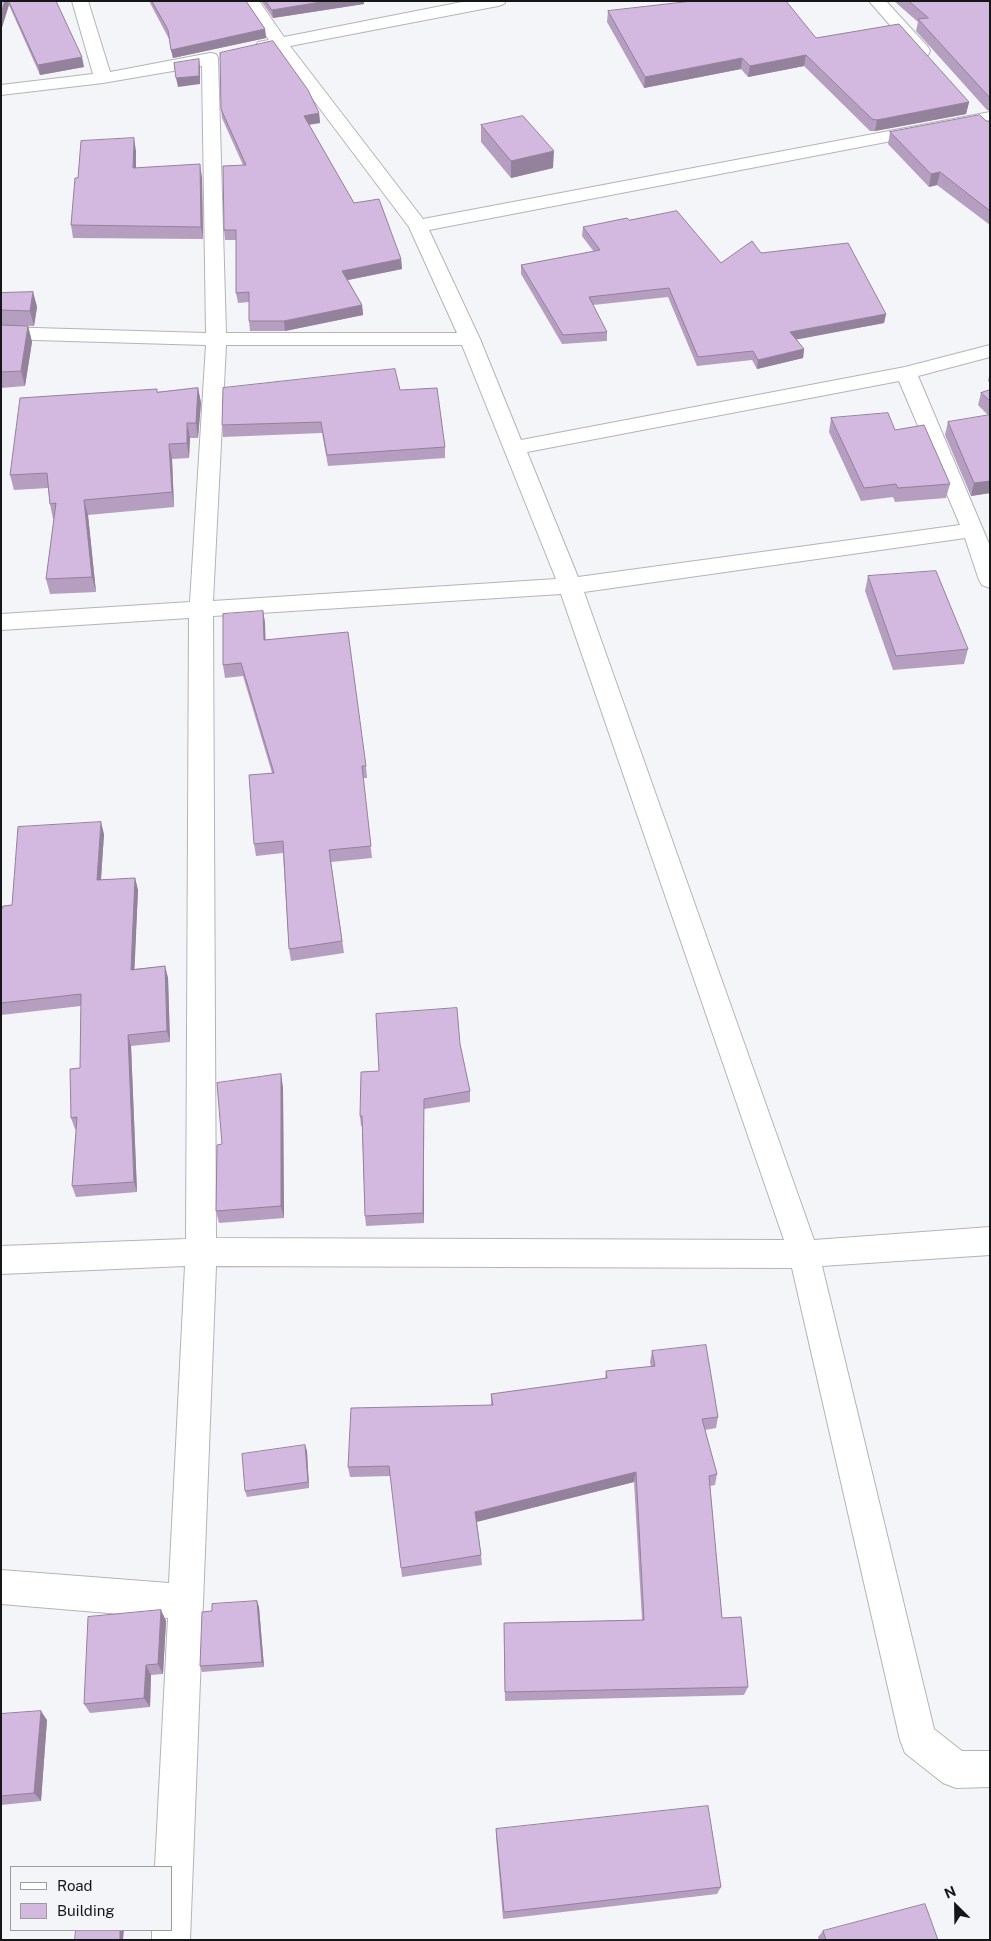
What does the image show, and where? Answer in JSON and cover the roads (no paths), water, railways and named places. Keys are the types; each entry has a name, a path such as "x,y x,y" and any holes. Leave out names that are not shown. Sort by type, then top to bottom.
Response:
{"street":[{"path":"80,1 103,78"},
{"path":"251,1 279,42 418,226 470,339 570,586 804,1254 918,1740 956,1770 990,1769"},
{"path":"245,50 438,11 498,1"},
{"path":"877,1 929,60"},
{"path":"1,90 103,78 219,56 216,339 201,608 201,1252 172,1916"},
{"path":"969,104 987,121"},
{"path":"418,226 987,121"},
{"path":"1,333 216,339 470,339"},
{"path":"513,448 906,373 990,351"},
{"path":"906,373 973,530 988,572"},
{"path":"1,622 570,586 973,530"},
{"path":"1,1260 201,1252 804,1254 990,1241"},
{"path":"1,1587 185,1602"}]}
